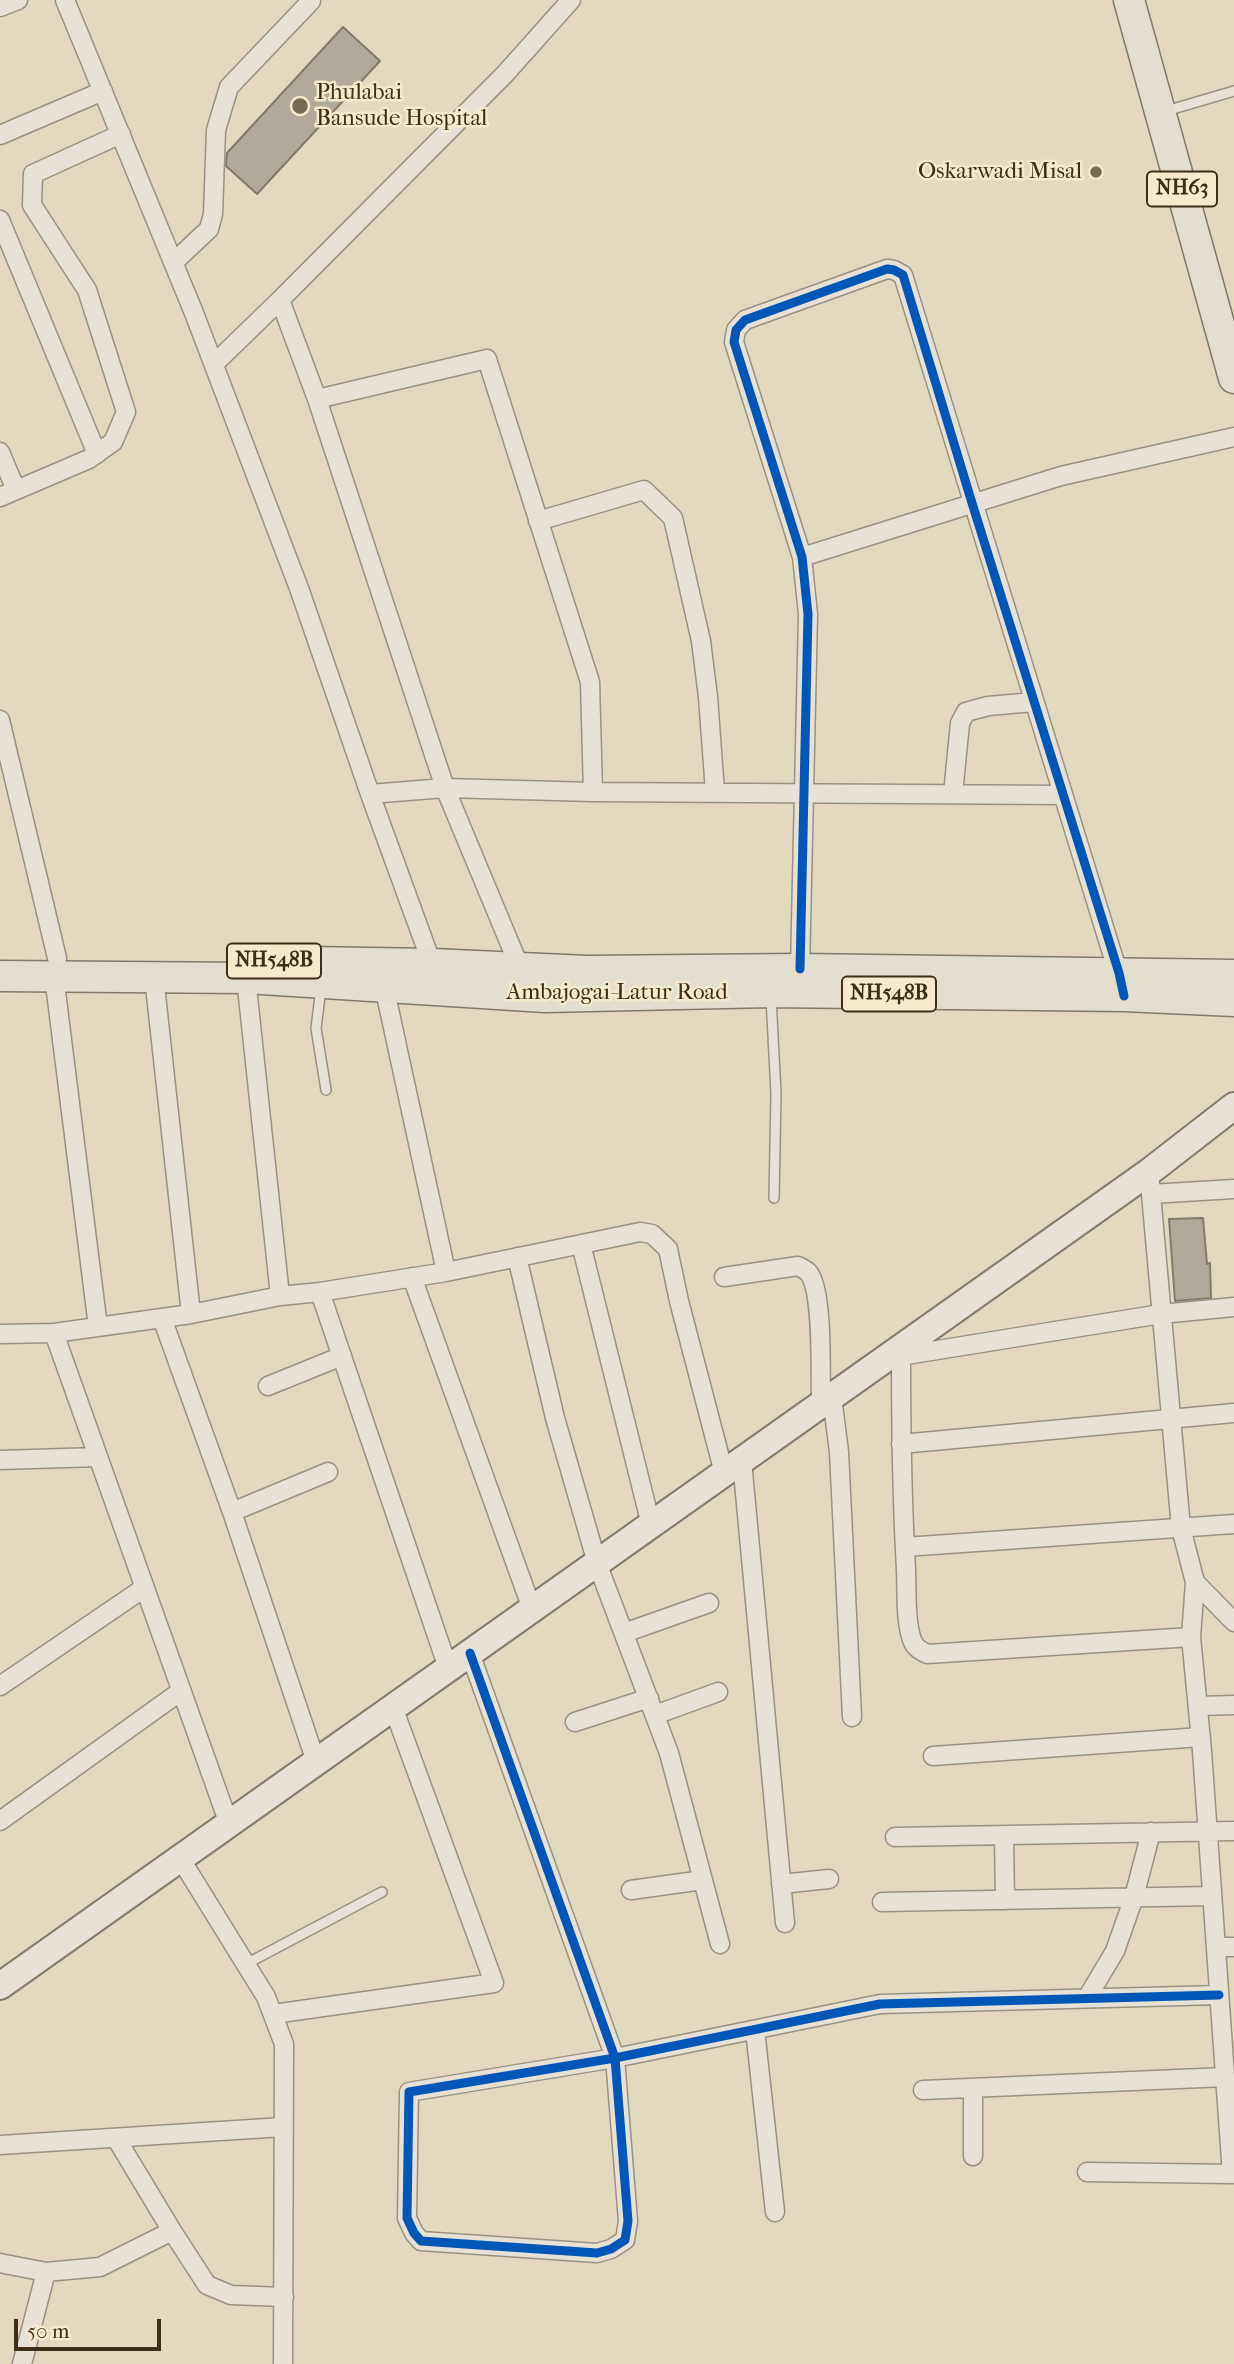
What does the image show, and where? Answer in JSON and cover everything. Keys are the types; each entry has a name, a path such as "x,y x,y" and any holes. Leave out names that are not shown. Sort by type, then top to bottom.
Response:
{"highway":[{"name":"NH63","path":"1129,0 1234,378"},
{"name":"NH548B","path":"0,955 55,967 432,964 518,981 587,971 800,969 1122,984 1234,975"},
{"name":"Ambajogai-Latur Road","path":"0,976 55,967 155,977 246,978 384,986 518,981 545,997 1122,984 1234,1001"}],"main road":[{"path":"0,1986 826,1401 1150,1183 1234,1106"}],"street":[{"path":"0,7 18,0"},
{"path":"65,0 214,364 300,591 432,964"},
{"path":"214,364 505,74 571,0"},
{"path":"174,262 209,229 214,215 216,130 229,87 311,1"},
{"path":"0,135 103,91"},
{"path":"0,452 8,493 97,454 113,442 126,412 87,290 32,205 33,174 121,134"},
{"path":"0,220 97,454"},
{"path":"800,969 808,614 802,557 734,342 736,330 745,320 887,269 903,275 1122,984"},
{"path":"280,300 317,399 445,788 518,981"},
{"path":"317,399 486,359 590,682 593,792"},
{"path":"802,557 1062,476 1234,437"},
{"path":"538,521 644,490 673,518 701,641 715,792"},
{"path":"953,794 960,723 966,712 988,706 1034,702"},
{"path":"0,720 55,967 98,1327"},
{"path":"370,794 445,788 593,792 1063,795"},
{"path":"155,977 191,1314"},
{"path":"246,978 280,1296"},
{"path":"384,986 446,1272"},
{"path":"1087,2172 1232,2175 1225,2077 1229,2057 1219,1995 1225,1947 1212,1896 1191,1636 1195,1582 1181,1528 1150,1183 1234,1189"},
{"path":"0,1334 54,1333 191,1314 280,1296 446,1272 640,1232 652,1234 668,1249 679,1301 733,1467 785,1923"},
{"path":"581,1244 651,1525"},
{"path":"517,1257 555,1418 597,1563 669,1753 720,1944"},
{"path":"724,1278 798,1266 807,1271 814,1283 819,1310 826,1401 840,1465 852,1717"},
{"path":"412,1277 532,1609"},
{"path":"320,1292 448,1668"},
{"path":"1191,1636 927,1654 918,1649 912,1642 894,1357 1161,1314 1234,1307"},
{"path":"162,1318 232,1512 316,1762"},
{"path":"54,1333 229,1824"},
{"path":"268,1386 342,1356"},
{"path":"901,1444 1234,1413"},
{"path":"0,1460 98,1457"},
{"path":"232,1512 328,1472"},
{"path":"905,1546 1234,1524"},
{"path":"1195,1582 1234,1622"},
{"path":"0,1686 144,1588"},
{"path":"624,1633 709,1603"},
{"path":"470,1653 615,2058 628,2221 625,2240 611,2249 597,2253 421,2241 407,2218 409,2092 615,2058 880,2004 1219,1995"},
{"path":"0,1821 181,1690"},
{"path":"575,1722 718,1692"},
{"path":"1198,1706 1234,1705"},
{"path":"272,2014 494,1983 393,1707"},
{"path":"933,1756 1201,1737"},
{"path":"895,1838 1234,1831"},
{"path":"1087,1998 1115,1951 1134,1897 1151,1832"},
{"path":"1004,1836 1005,1900"},
{"path":"180,1858 266,1997 284,2044 283,2364"},
{"path":"631,1890 703,1880"},
{"path":"781,1884 829,1880"},
{"path":"881,1902 1212,1896"},
{"path":"755,2030 775,2212"},
{"path":"923,2090 1225,2077"},
{"path":"973,2088 973,2156"},
{"path":"0,2146 283,2127"},
{"path":"116,2138 207,2285 230,2295 284,2297"},
{"path":"0,2263 46,2272 100,2267 172,2231"},
{"path":"22,2364 46,2272"}],"lane":[{"path":"1161,113 1234,91"},
{"path":"322,981 316,1028 326,1090"},
{"path":"770,992 776,1093 774,1198"},
{"path":"246,1964 382,1892"}],"building":[{"path":"343,27 380,61 257,194 226,166 227,153"},
{"path":"1203,1218 1207,1264 1210,1263 1211,1298 1175,1301 1169,1219"}],"cycle path":[{"path":"800,969 808,614 802,557 734,342 736,330 745,320 887,269 903,275 1124,996"},
{"path":"470,1653 615,2058 628,2221 625,2240 611,2249 597,2253 421,2241 407,2218 409,2092 615,2058 880,2004 1219,1995"}],"place":[{"name":"Phulabai Bansude Hospital","path":"300,106"},
{"name":"Oskarwadi Misal","path":"1096,172"}]}
